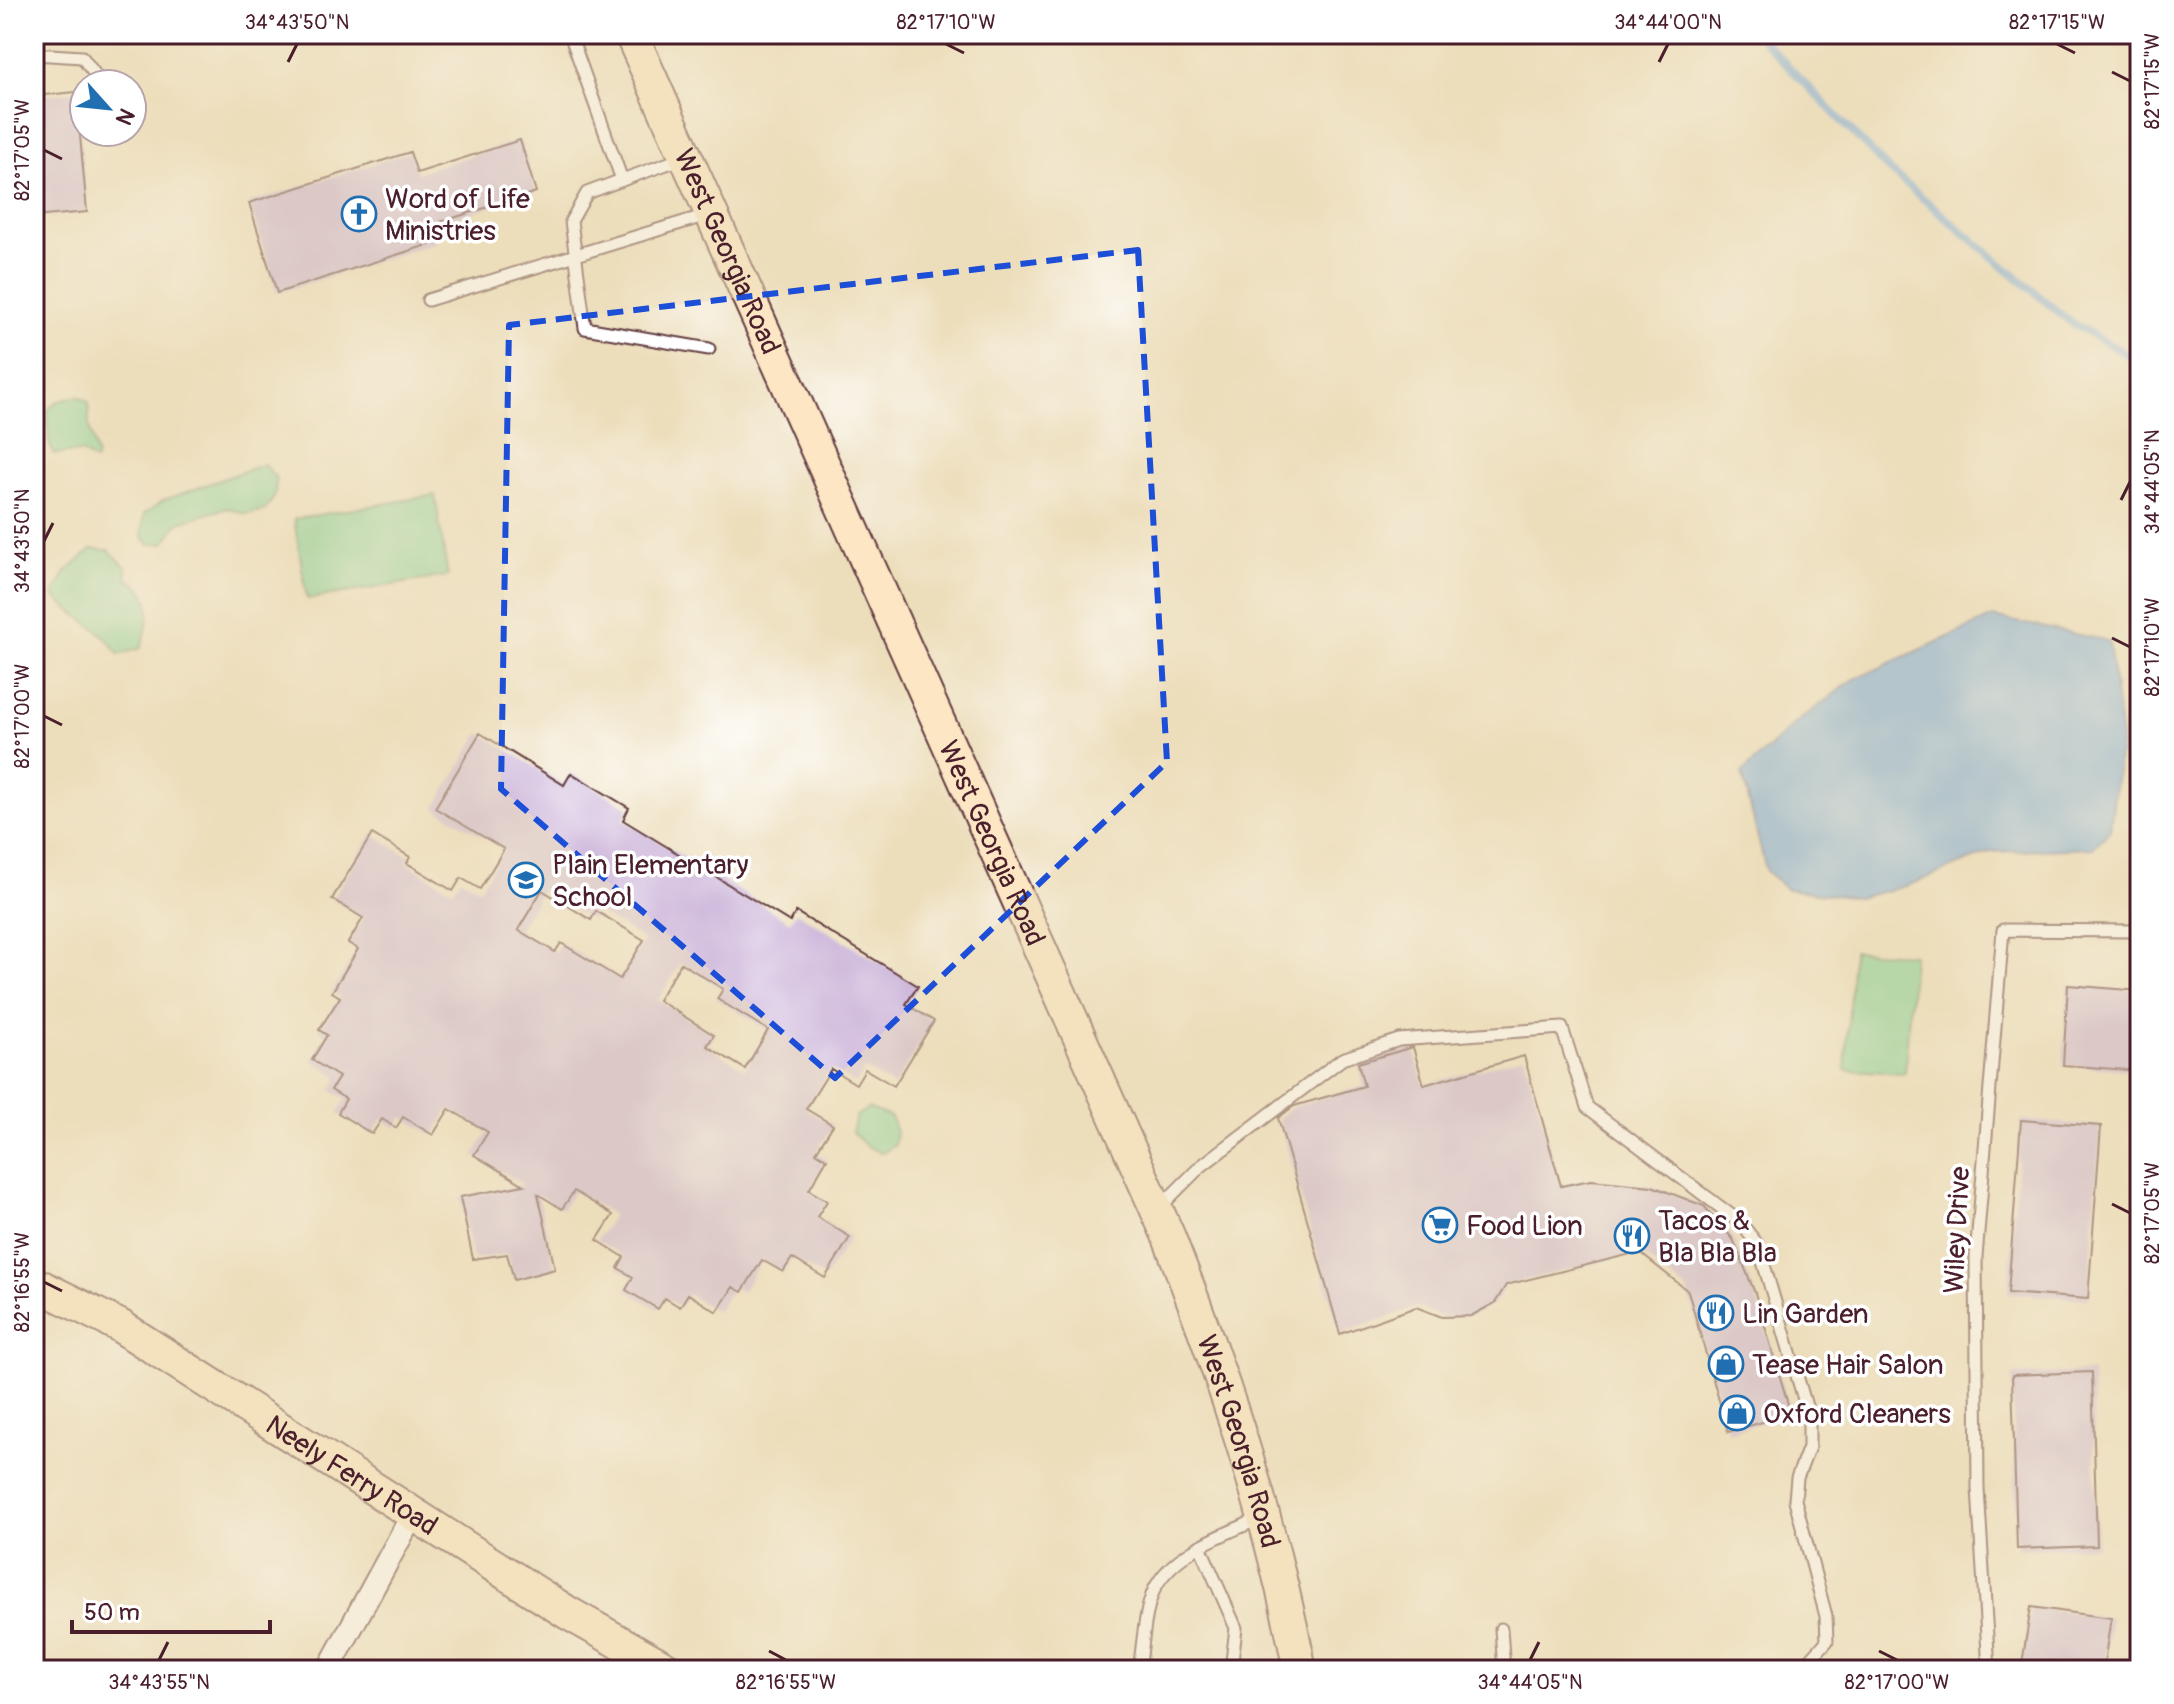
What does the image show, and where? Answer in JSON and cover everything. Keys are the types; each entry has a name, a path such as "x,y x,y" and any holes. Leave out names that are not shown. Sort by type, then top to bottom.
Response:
{"main road":[{"name":"West Georgia Road","path":"631,34 1157,1210 1232,1404 1265,1516 1300,1670"},
{"name":"Neely Ferry Road","path":"34,1283 120,1326 568,1613 669,1670"}],"street":[{"path":"328,1670 413,1514"}],"lane":[{"path":"570,34 622,180"},
{"path":"34,54 82,57 90,68"},
{"path":"686,157 587,193 571,221 575,255 585,328 709,349"},
{"path":"428,300 712,214"},
{"name":"Wiley Drive","path":"1989,1670 1978,1488 1976,1257 2003,930 2140,931"},
{"path":"1157,1210 1200,1167 1342,1059 1399,1040 1562,1028 1587,1107 1740,1222 1758,1245 1809,1416 1809,1447 1797,1478 1795,1500 1826,1616 1827,1641 1801,1670"},
{"path":"1139,1670 1153,1592 1163,1577 1200,1546 1265,1516"},
{"path":"1200,1546 1236,1628 1231,1670"},
{"path":"1501,1629 1504,1670"}],"highlighted area":[{"path":"1138,250 1167,762 835,1078 501,789 509,325"}],"green space":[{"path":"77,396 89,402 95,461 81,452 54,454 49,443 47,411 56,402"},
{"path":"264,464 276,478 275,496 265,510 246,514 227,508 179,522 164,543 149,544 142,536 144,514 164,500"},
{"path":"435,495 448,576 307,599 294,519"},
{"path":"92,549 109,550 126,567 127,579 144,592 149,618 141,648 119,655 103,636 53,595 66,572"},
{"path":"1853,951 1913,954 1905,1073 1845,1070"},
{"path":"868,1108 891,1117 896,1132 894,1146 883,1153 867,1147 852,1132 856,1116"}],"water":[{"path":"1993,617 2109,641 2121,739 2110,830 2093,848 1991,852 1906,886 1857,898 1786,889 1766,871 1742,773 1793,725 1854,679"}],"building":[{"path":"68,93 68,148 81,148 87,212 34,217 34,96"},
{"name":"Word of Life Ministries","path":"520,140 536,192 431,225 437,242 277,293 249,203 410,152 417,173"},
{"path":"480,733 564,785 571,773 629,808 623,820 790,922 796,912 918,986 906,1004 934,1021 894,1086 865,1069 856,1084 831,1069 806,1109 833,1125 816,1152 827,1159 809,1190 827,1201 817,1217 850,1237 825,1278 792,1258 783,1272 762,1260 742,1292 733,1287 717,1312 688,1294 680,1307 665,1298 658,1309 626,1290 633,1277 618,1268 624,1257 597,1240 613,1215 574,1191 562,1209 538,1194 555,1269 514,1280 507,1254 473,1259 460,1197 524,1185 474,1155 488,1132 449,1109 433,1135 403,1117 396,1128 382,1119 372,1134 338,1113 346,1099 331,1090 339,1077 312,1060 327,1035 319,1030 340,997 332,992 358,949 348,943 363,918 332,899 372,834 410,857 407,863 453,891 461,878 480,889 504,849 435,808","holes":["542,890 591,920 596,911 644,940 620,979 561,943 555,952 518,930","681,963 723,989 717,999 768,1030 745,1069 707,1046 714,1035 658,1000"]},
{"path":"2068,985 2140,991 2140,1071 2063,1065"},
{"name":"Food Lion","path":"1413,1047 1424,1085 1524,1056 1561,1186 1591,1180 1652,1186 1704,1206 1733,1239 1755,1293 1791,1414 1728,1432 1688,1291 1639,1252 1506,1285 1495,1303 1471,1316 1442,1317 1416,1307 1340,1334 1278,1118 1294,1106 1364,1086 1358,1063"},
{"path":"2021,1120 2101,1126 2088,1299 2008,1293"},
{"path":"2092,1372 2097,1546 2017,1549 2012,1375"},
{"path":"2031,1607 2111,1618 2103,1670 2021,1670"}],"waterway":[{"path":"1757,34 1888,169 2069,321 2140,362"}],"place":[{"name":"Word of Life Ministries","path":"359,214"},
{"name":"Plain Elementary School","path":"526,880"},
{"name":"Food Lion","path":"1440,1225"},
{"name":"Tacos & Bla Bla Bla","path":"1632,1236"},
{"name":"Lin Garden","path":"1716,1313"},
{"name":"Tease Hair Salon","path":"1726,1364"},
{"name":"Oxford Cleaners","path":"1737,1413"}]}
